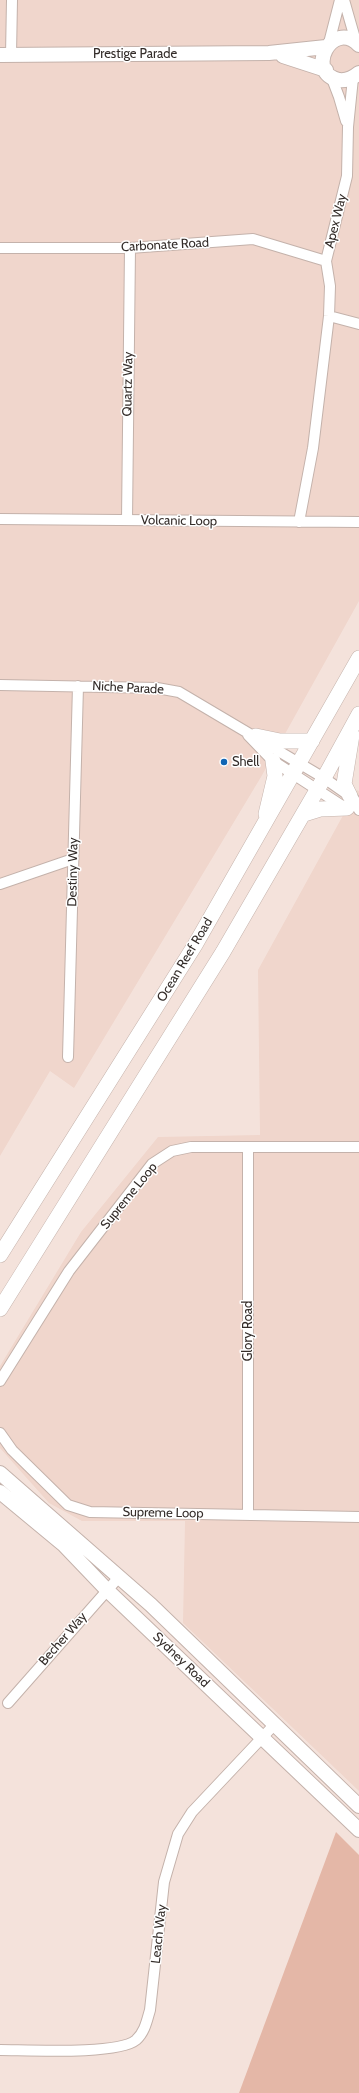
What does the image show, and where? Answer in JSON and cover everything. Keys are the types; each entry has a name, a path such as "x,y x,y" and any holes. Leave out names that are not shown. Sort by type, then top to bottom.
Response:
{"main road":[{"name":"Ocean Reef Road","path":"0,1255 195,945 359,658"},
{"name":"Ocean Reef Road","path":"0,1309 223,952 304,814 356,719"},
{"path":"304,814 320,810 354,806 346,789 345,778 356,719"},
{"path":"250,733 280,741 312,741"},
{"path":"264,824 274,776 273,761"}],"street":[{"path":"5,55 12,0"},
{"path":"328,73 322,56 328,45 340,0"},
{"path":"344,0 357,44"},
{"name":"Prestige Parade","path":"5,55 269,53 328,45 340,38 345,38 357,44"},
{"name":"Prestige Parade","path":"269,53 299,60 342,80 357,75"},
{"name":"Apex Way","path":"328,73 340,97 348,127"},
{"name":"Apex Way","path":"299,522 313,448 329,316 330,286 326,261 347,176 348,127 357,75"},
{"name":"Carbonate Road","path":"0,248 130,248 253,239 326,261"},
{"name":"Quartz Way","path":"127,520 130,248"},
{"path":"329,316 359,324"},
{"name":"Volcanic Loop","path":"0,519 359,522"},
{"name":"Niche Parade","path":"0,685 157,688 178,692 250,733 296,768 354,806"},
{"name":"Destiny Way","path":"68,1057 78,686"},
{"name":"Niche Parade","path":"250,733 273,761 296,768"},
{"path":"0,884 73,859"},
{"name":"Glory Road","path":"248,1147 248,1515"},
{"name":"Supreme Loop","path":"0,1381 69,1272 152,1164 172,1151 191,1148 359,1147"},
{"name":"Supreme Loop","path":"0,1433 12,1450 68,1505 90,1512 359,1518"},
{"name":"Sydney Road","path":"0,1473 150,1605 356,1802"},
{"name":"Sydney Road","path":"0,1492 63,1544 107,1590 359,1830"},
{"name":"Becher Way","path":"8,1702 119,1577"},
{"name":"Leach Way","path":"0,2050 96,2049 126,2046 136,2040 145,2028 150,2010 164,1882 178,1834 192,1812 274,1725"}],"shaded area":[{"path":"0,0 359,0 359,601 261,777 74,1088 50,1071 0,1156"},
{"path":"357,790 359,791 359,1791 183,1623 185,1521 82,1521 49,1503 0,1448 0,1366 81,1232 158,1137 260,1135 258,970"},
{"path":"336,1832 359,1855 359,2093 239,2093"}],"place":[{"name":"Shell","path":"224,762"}]}
